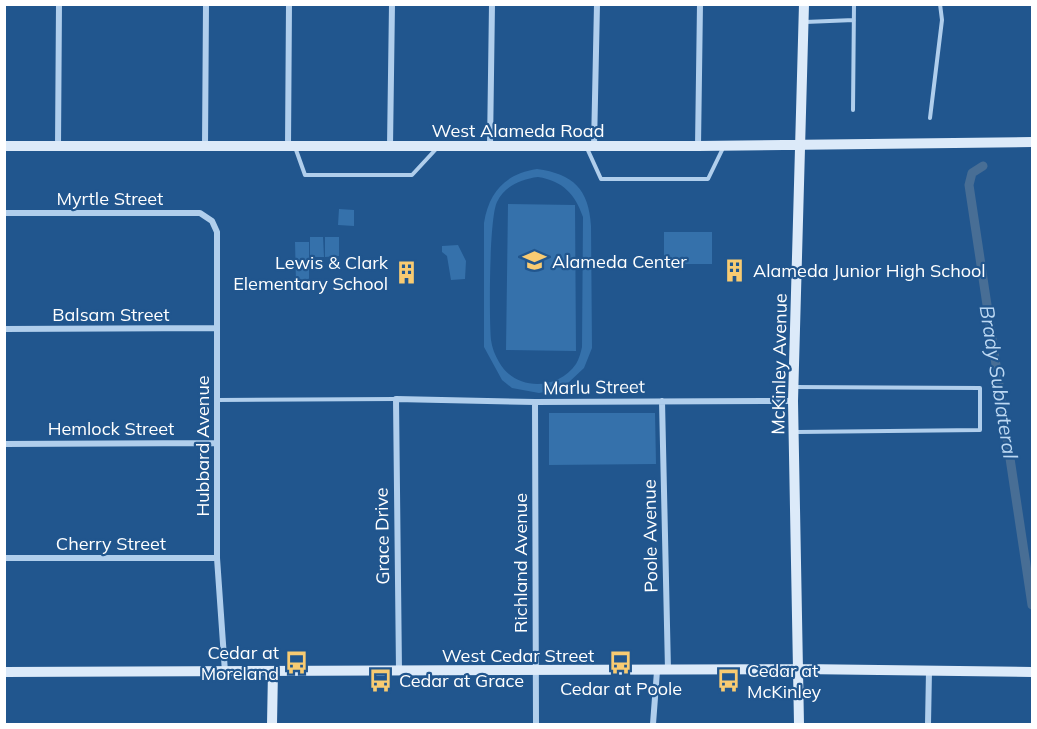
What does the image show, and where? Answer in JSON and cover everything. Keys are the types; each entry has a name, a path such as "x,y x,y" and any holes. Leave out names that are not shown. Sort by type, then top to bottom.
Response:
{"street":[{"path":"58,146 59,4"},
{"path":"205,146 206,4"},
{"path":"289,4 292,146"},
{"path":"390,146 392,4"},
{"path":"490,146 492,4"},
{"path":"590,146 597,4"},
{"path":"698,146 700,4"},
{"name":"McKinley Avenue","path":"799,724 800,669 793,387 804,4"},
{"name":"West Alameda Road","path":"4,146 725,146 1032,142"},
{"name":"Myrtle Street","path":"4,213 200,213 212,221"},
{"name":"Hubbard Avenue","path":"212,221 217,232 217,558 225,672"},
{"name":"Balsam Street","path":"4,329 217,328"},
{"name":"Marlu Street","path":"396,399 535,402 793,401"},
{"name":"Grace Drive","path":"396,399 399,671"},
{"name":"Poole Avenue","path":"653,724 662,670 662,401"},
{"name":"Richland Avenue","path":"535,402 536,724"},
{"name":"Hemlock Street","path":"4,444 217,443"},
{"name":"Cherry Street","path":"4,558 217,558"},
{"name":"West Cedar Street","path":"4,672 800,669 1032,672"},
{"path":"272,724 273,671"},
{"path":"928,671 928,724"}],"lane":[{"path":"853,110 854,4"},
{"path":"930,118 942,20 940,4"},
{"path":"804,22 854,20"},
{"path":"292,146 306,175 412,175 438,146"},
{"path":"590,146 601,179 708,179 725,146"},
{"path":"793,387 981,388 980,430 793,432"},
{"path":"217,400 396,399"}],"shaded area":[{"path":"537,169 550,171 569,179 583,193 590,213 591,226 592,348 584,368 568,383 555,390 539,393 512,388 502,380 484,347 484,223 486,212 500,186 526,171","holes":["538,177 561,185 572,195 583,217 582,347 577,362 568,373 548,383 536,384 525,382 506,372 493,349 490,312 492,227 497,202 504,192 526,180"]},
{"path":"508,204 575,205 576,351 506,350"},
{"path":"339,209 354,210 354,226 338,225"},
{"path":"664,232 712,232 712,264 664,264"},
{"path":"310,237 323,237 324,257 310,257"},
{"path":"325,237 339,237 339,256 325,257"},
{"path":"295,242 309,242 309,281 296,282"},
{"path":"458,245 466,261 465,279 451,280 447,256 442,252 442,246"},
{"path":"549,413 655,413 656,464 549,465"}],"waterway":[{"name":"Brady Sublateral","path":"983,166 972,173 969,185 1032,605"}],"place":[{"name":"Alameda Center","path":"534,261"},
{"name":"Alameda Junior High School","path":"735,270"},
{"name":"Lewis & Clark Elementary School","path":"406,272"},
{"name":"Cedar at Moreland","path":"297,662"},
{"name":"Cedar at Poole","path":"621,662"},
{"name":"Cedar at Grace","path":"381,680"},
{"name":"Cedar at McKinley","path":"729,680"}]}
